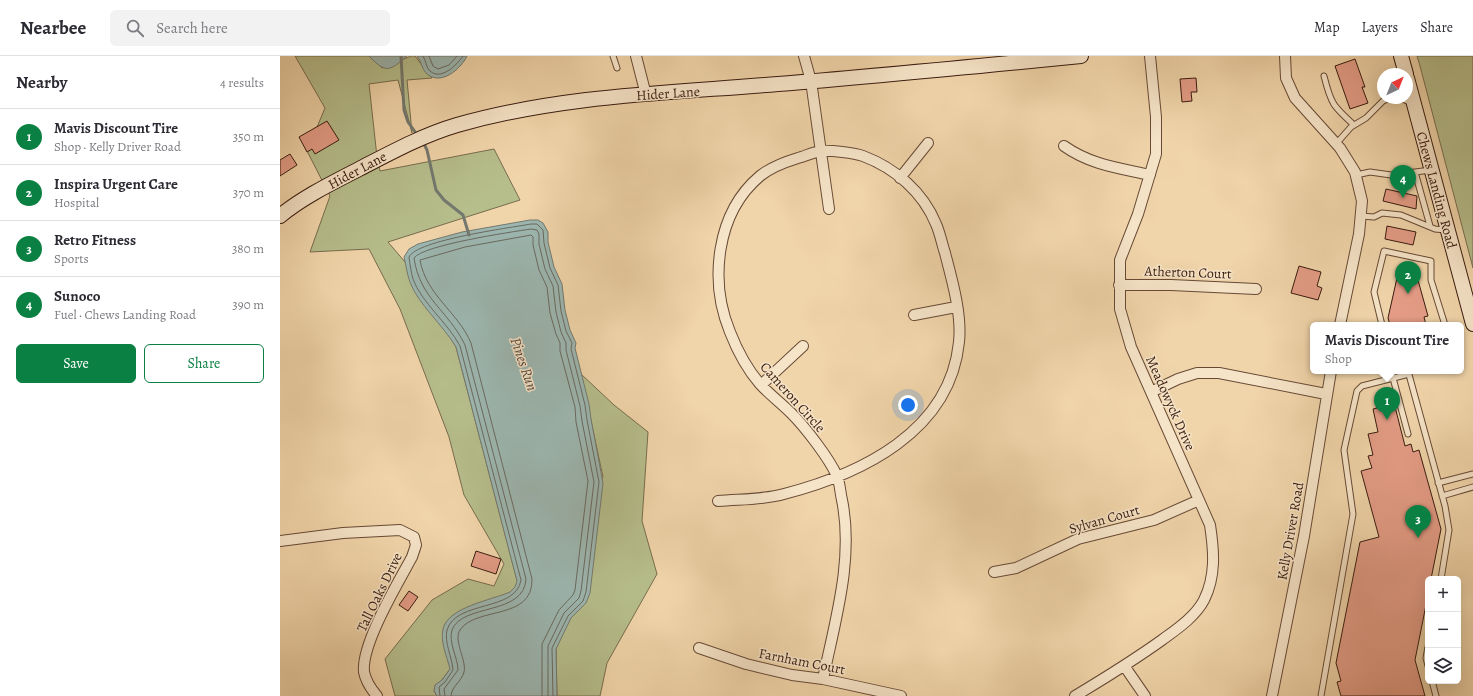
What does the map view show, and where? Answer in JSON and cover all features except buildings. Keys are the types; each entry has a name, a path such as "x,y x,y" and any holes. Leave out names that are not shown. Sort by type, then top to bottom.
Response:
{"street":[{"path":"636,56 646,95"},
{"path":"804,56 811,81 822,150 829,209"},
{"name":"Hider Lane","path":"280,216 289,208 346,176 401,148 455,125 508,112 603,96 646,95 811,81 1005,60 1081,56"},
{"name":"Meadowyck Drive","path":"1075,696 1126,666 1192,616 1204,600 1211,579 1214,554 1210,525 1131,348 1120,309 1120,260 1138,214 1156,154 1156,117 1150,56"},
{"path":"1285,56 1286,78 1295,98 1336,144 1356,175 1362,201 1359,234 1341,322"},
{"path":"1401,56 1404,68"},
{"name":"Chews Landing Road","path":"1411,104 1448,230 1473,324"},
{"path":"900,178 928,144"},
{"path":"1064,146 1079,156 1093,162 1150,175"},
{"name":"Cameron Circle","path":"823,679 846,558 846,518 837,477 818,445 794,416 761,385 745,363 730,332 721,304 718,272 724,233 732,210 749,186 763,173 787,162 822,150 861,155 889,170 916,190 936,223 955,290 959,340 953,375 932,412 902,442 871,462 837,477"},
{"name":"Atherton Court","path":"1119,284 1171,284 1256,289"},
{"path":"914,315 956,306"},
{"path":"761,385 803,346"},
{"path":"1151,392 1178,379 1196,374 1219,373 1326,394"},
{"name":"Kelly Driver Road","path":"1272,696 1304,536 1330,374"},
{"path":"718,501 781,495 837,477"},
{"name":"Sylvan Court","path":"994,572 1016,568 1078,539 1154,520 1199,500"},
{"name":"Tall Oaks Drive","path":"280,541 343,533 400,530 414,537 416,545 412,557 376,626 366,655 364,672 368,685 377,696"},
{"name":"Farnham Court","path":"699,648 746,664 792,675 823,679 900,696"},
{"path":"1126,666 1145,696"}],"lane":[{"path":"614,56 617,68"},
{"path":"1324,76 1330,100 1354,125"},
{"path":"1336,144 1354,125 1366,118 1380,104"},
{"path":"1356,175 1370,172 1391,175 1431,170"},
{"path":"1415,172 1430,226"},
{"path":"1361,216 1374,217 1382,213 1401,215 1435,229 1448,230"},
{"path":"1382,322 1374,292 1384,252 1431,261 1431,280 1444,322"},
{"path":"1321,696 1353,514 1344,450 1356,391 1362,386 1405,374"},
{"path":"1408,374 1442,496 1449,530 1441,576"},
{"path":"1393,378 1408,434"},
{"path":"1438,483 1473,474"},
{"path":"1442,496 1473,488"},
{"path":"1433,684 1436,696"}],"green space":[{"path":"295,56 373,56 382,68 411,56 415,56 432,78 407,80 412,133 398,80 369,84 377,157 380,171 494,149 520,200 388,242 405,262 456,347 517,580 603,477 581,374 614,405 648,432 642,521 657,574 607,663 600,696 557,696 556,649 450,669 434,691 437,696 395,696 385,659 432,600 468,579 494,586 504,564 464,495 449,437 400,309 369,249 310,252 330,196 307,151 325,108"},
{"path":"1417,56 1473,56 1473,268 1420,66"}],"water":[{"path":"369,56 407,56 396,65 384,68"},
{"path":"417,56 467,56 460,66 450,75 437,78 426,73"},
{"path":"530,220 538,220 543,223 548,232 548,242 554,267 562,284 565,310 570,330 576,343 575,348 589,404 603,483 590,593 586,603 571,618 556,649 557,696 437,696 434,691 435,685 442,680 450,669 442,639 443,629 447,621 453,615 472,605 510,592 515,587 517,581 456,347 414,290 409,279 404,257 409,249 418,244 462,232"}],"waterway":[{"name":"Pines Run","path":"401,56 404,110 408,122 418,136"},
{"name":"Pines Run","path":"423,142 427,150 436,190 444,200 463,215 469,235"}],"place":[{"name":"Sunoco","path":"1403,198"},
{"name":"Inspira Urgent Care","path":"1408,294"},
{"name":"Mavis Discount Tire","path":"1387,420"},
{"name":"Retro Fitness","path":"1418,538"}]}
